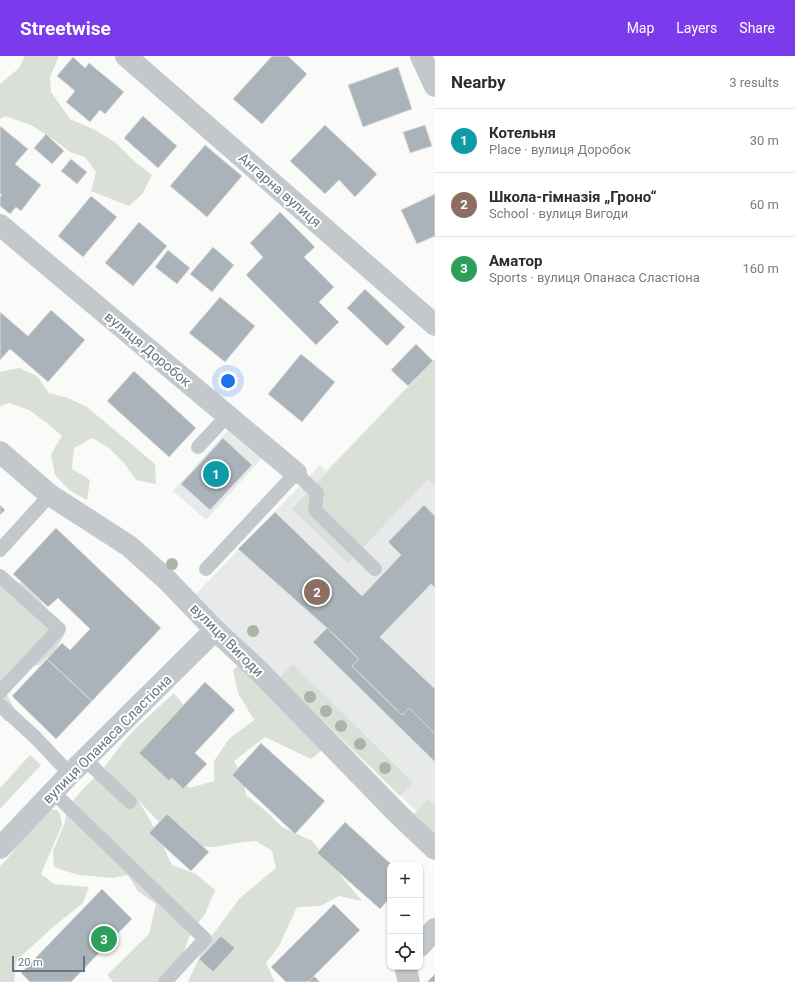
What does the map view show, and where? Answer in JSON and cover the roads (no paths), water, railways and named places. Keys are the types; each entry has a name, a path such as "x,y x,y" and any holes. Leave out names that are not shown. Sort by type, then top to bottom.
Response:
{"street":[{"name":"Ангарна вулиця","path":"126,56 435,325"},
{"path":"421,56 435,86"},
{"name":"вулиця Доробок","path":"0,225 296,474"},
{"name":"вулиця Вигоди","path":"0,452 50,495 129,546 167,580 215,630 258,670 398,814 435,849"},
{"name":"вулиця Опанаса Сластіона","path":"0,848 70,774 215,630"},
{"path":"423,943 435,929"},
{"path":"406,970 409,982"}],"lane":[{"path":"198,447 227,416"},
{"path":"206,569 296,474 317,493 315,510 375,569"},
{"path":"0,550 50,495"},
{"path":"0,576 59,629 0,692"},
{"path":"0,705 36,738 70,774"},
{"path":"86,759 130,802"},
{"path":"53,792 205,939 165,982"}],"place":[{"name":"Котельня","path":"216,474"},
{"name":"Школа-гімназія „Гроно“","path":"317,592"},
{"name":"Аматор","path":"104,939"}]}
